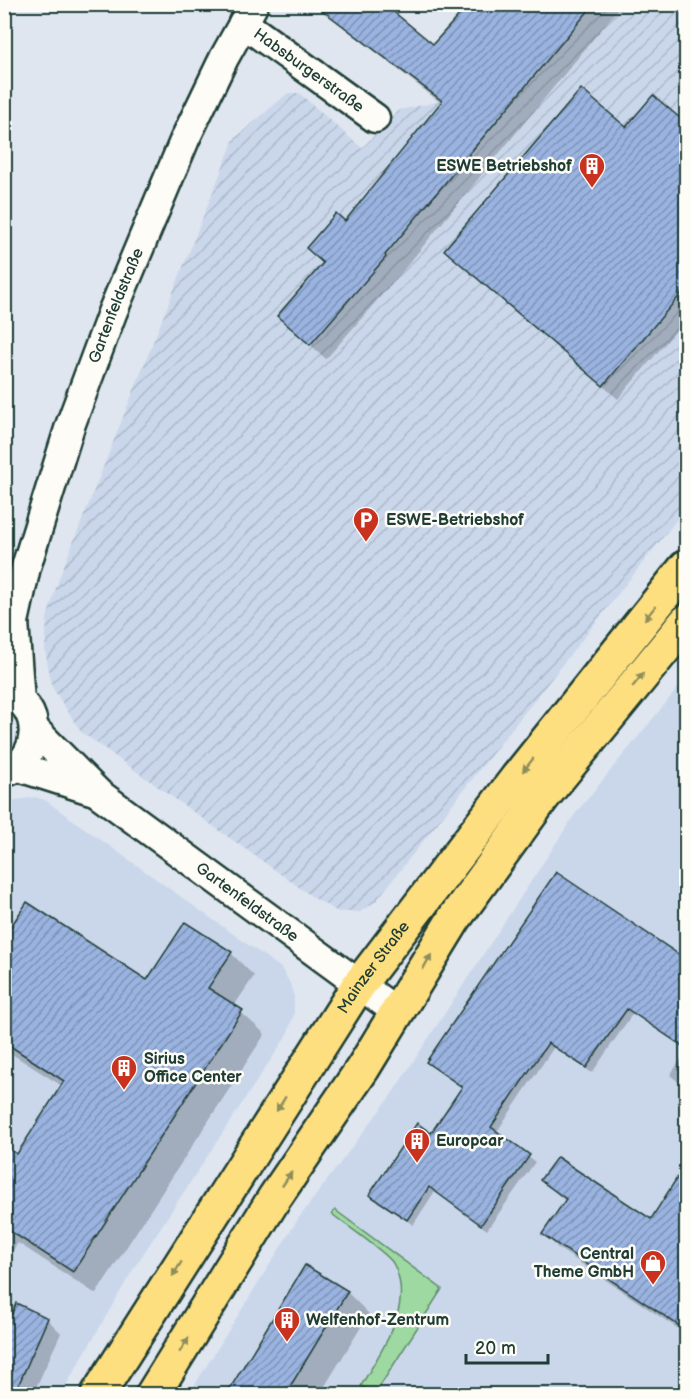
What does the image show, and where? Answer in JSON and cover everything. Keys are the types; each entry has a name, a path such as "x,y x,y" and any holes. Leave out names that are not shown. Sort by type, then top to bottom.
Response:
{"main road":[{"name":"Mainzer Straße","path":"98,1395 312,1054 358,986 517,778 687,567"},
{"path":"153,1395 275,1197 363,1068 434,949 472,893 600,725 687,622"}],"street":[{"name":"Habsburgerstraße","path":"248,14 375,118"},
{"name":"Gartenfeldstraße","path":"248,14 185,139 112,313 63,447 26,567 9,633 12,697 27,709 35,730 98,793 358,986 397,1012"},
{"path":"12,770 29,753 35,730"},
{"name":"Gartenfeldstraße","path":"12,770 98,793"}],"shaded area":[{"name":"ESWE-Betriebshof","path":"469,5 686,5 686,508 376,901 360,912 338,912 314,898 81,732 52,687 45,650 47,618 59,578 234,139 288,93 299,93 362,148 399,110 442,101 466,71"},
{"path":"686,678 686,1394 189,1394 298,1219 392,1094 575,814"},
{"path":"35,797 45,800 281,968 290,983 294,997 294,1014 287,1035 134,1268 61,1394 5,1394 5,802"}],"green space":[{"path":"335,1210 442,1289 375,1394 361,1386 393,1327 401,1295 399,1279 389,1258 332,1214"}],"building":[{"path":"314,4 384,4 433,44 469,4 594,4 385,255 386,257 310,345 277,316 323,263 306,248 336,213 345,221 442,101"},
{"name":"ESWE Betriebshof","path":"581,89 626,127 653,95 687,124 687,287 603,386 444,250"},
{"path":"556,872 687,960 687,1049 627,1009 586,1068 548,1043 491,1127 530,1155 481,1225 429,1187 407,1220 369,1195 417,1123 431,1133 462,1087 426,1062"},
{"name":"Sirius Office Center","path":"27,902 147,980 185,922 232,952 208,988 243,1010 73,1272 4,1227 4,1146 17,1154 64,1081 4,1042 4,937"},
{"name":"Central Theme GmbH","path":"557,1157 651,1219 687,1162 687,1331 542,1234 566,1199 540,1180"},
{"name":"Welfenhof-Zentrum","path":"305,1265 348,1291 285,1395 226,1395"},
{"path":"16,1303 48,1318 14,1395 4,1395 4,1310 12,1314"}],"place":[{"name":"ESWE Betriebshof","path":"592,189"},
{"name":"ESWE-Betriebshof","path":"366,543"},
{"name":"Sirius Office Center","path":"124,1091"},
{"name":"Europcar","path":"417,1164"},
{"name":"Central Theme GmbH","path":"653,1286"},
{"name":"Welfenhof-Zentrum","path":"287,1343"}]}
